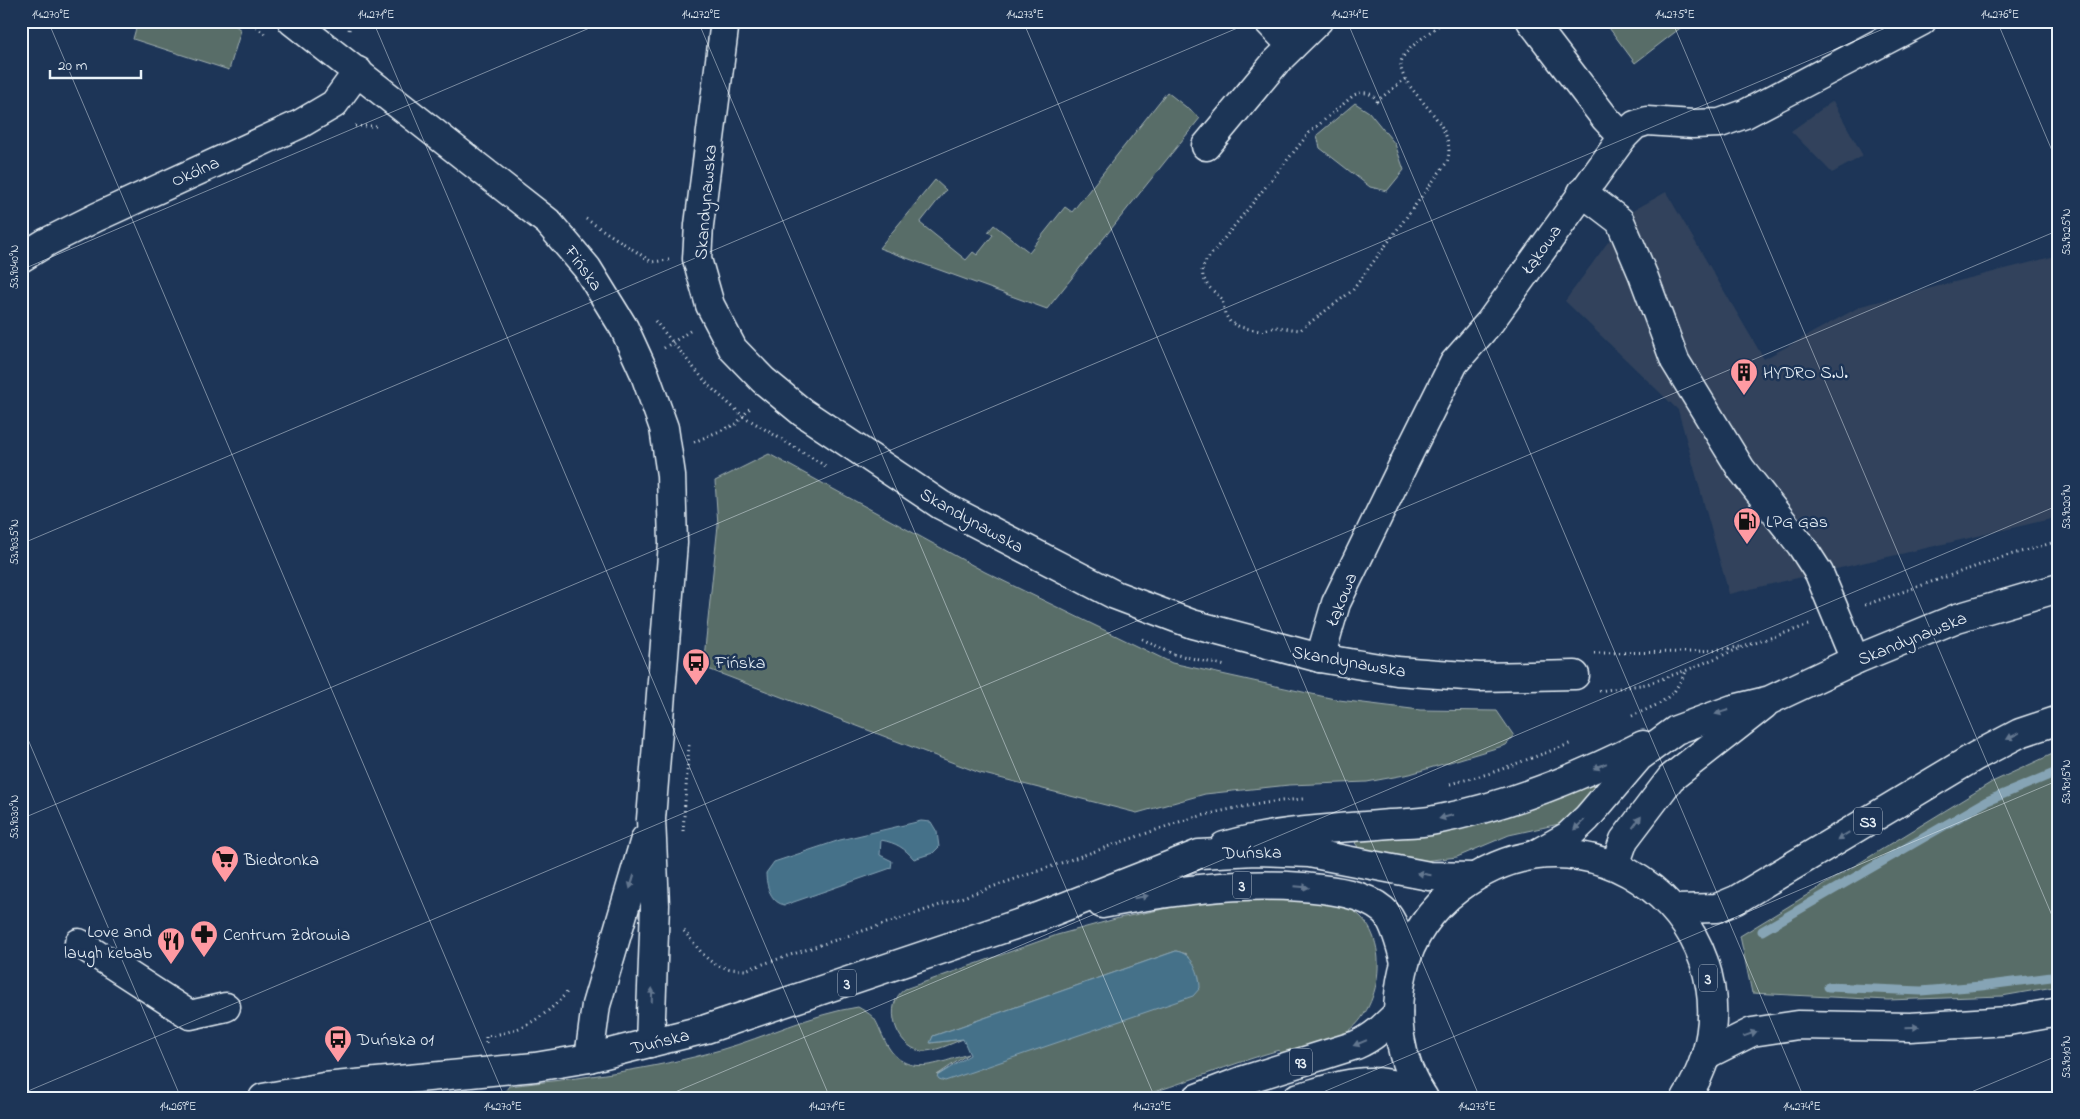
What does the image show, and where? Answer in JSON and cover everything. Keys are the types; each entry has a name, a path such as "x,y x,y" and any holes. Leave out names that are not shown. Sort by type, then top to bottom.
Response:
{"main road":[{"name":"Fińska","path":"292,21 320,33 358,71 548,222 587,268 624,328 644,372 664,428 671,475 673,543 651,819 655,905 650,1043"},
{"name":"Skandynawska","path":"724,21 700,218 697,259 710,305 733,350 763,380 802,412 942,505 1115,595 1192,624 1320,658 1397,671 1480,677 1584,674"},
{"path":"1268,21 1292,46"},
{"path":"1206,146 1275,63 1318,21"},
{"path":"1531,21 1605,118 1623,137"},
{"name":"Łąkowa","path":"1320,658 1336,603 1402,465 1454,363 1490,322 1623,137 1635,125 1646,121 1693,124 1720,123 1736,117 1922,21"},
{"name":"Okólna","path":"21,258 97,216 300,124 334,104 358,71"},
{"path":"1582,192 1620,220 1676,361 1741,469 1801,545 1819,573 1855,660"},
{"name":"Skandynawska","path":"1534,855 1568,836 1587,818 1640,757 1676,730 1733,709 1770,700 1855,660 1957,618 2059,588"},
{"name":"Skandynawska","path":"1615,865 1624,840 1671,778 1770,700"},
{"name":"S3","path":"1675,909 1717,908 1736,900 1976,756 2020,733 2059,720"},
{"path":"1199,854 1249,839 1298,831 1435,820 1503,802 1565,781 1676,730"},
{"name":"Fińska","path":"589,1058 596,1005 651,819"},
{"name":"Duńska","path":"263,1098 324,1087 498,1071 589,1058 706,1029 1041,916 1199,854 1255,851 1309,852 1429,876 1472,877"},
{"name":"3","path":"1422,1094 1407,1066 1400,1040 1398,1013 1399,987 1405,962 1416,937 1431,914 1450,894 1472,877 1502,863 1534,855 1561,854 1589,857 1615,865 1637,877 1658,892 1675,909 1693,935 1707,971 1712,994 1712,1024 1706,1055 1691,1094"},
{"name":"Duńska","path":"1041,916 1174,891 1228,885 1282,886 1333,890 1370,901 1385,912 1396,934 1405,962"},
{"path":"79,943 190,1015 226,1007"},
{"path":"1706,1055 1752,1032 1798,1025 1910,1027 2008,1021 2059,1012"},
{"name":"93","path":"1198,1098 1244,1080 1368,1040 1398,1013"},
{"name":"93","path":"1298,1098 1349,1084 1372,1082 1394,1084 1422,1094"}],"path":[{"path":"248,21 269,38"},
{"path":"351,21 349,31 354,35"},
{"path":"1405,79 1377,101 1362,92 1354,95 1309,133 1206,261 1202,269 1202,277 1208,286 1222,299 1225,314 1230,322 1240,327 1260,331 1276,327 1300,330 1313,322 1352,291 1447,162 1450,154 1442,126 1405,79 1401,66 1405,54 1444,21"},
{"path":"581,215 652,262 697,259"},
{"path":"651,315 709,386 743,416 827,467"},
{"path":"689,323 696,338"},
{"path":"661,350 692,330"},
{"path":"690,435 692,443 736,424 753,404"},
{"path":"1584,674 1647,684 1743,647 1908,589 2006,556 2059,541"},
{"path":"1138,637 1173,654 1231,667"},
{"path":"1584,674 1691,652 1743,647"},
{"path":"1626,719 1659,704 1674,692 1687,670"},
{"path":"1444,786 1492,773 1576,741"},
{"path":"655,905 674,908 681,928 707,960 728,969 746,970 1182,821 1260,803 1310,799"},
{"path":"486,1036 506,1034 529,1025 548,1012 572,987"}],"shaded area":[{"path":"1833,101 1863,156 1832,173 1791,131"},
{"path":"1666,192 1764,359 1861,306 2059,255 2059,517 1729,594 1678,410 1565,301 1629,213"},
{"path":"921,821 931,822 937,832 939,847 933,853 914,859 900,846 881,840 880,855 892,861 891,868 785,905 776,901 770,893 766,873 774,862 840,840"},
{"path":"1176,951 1191,960 1197,970 1200,988 1193,996 945,1081 937,1076 970,1055 963,1039 930,1043 933,1036"}],"green space":[{"path":"138,21 170,30 173,21 229,21 241,30 229,70 133,39"},
{"path":"1604,21 1680,21 1683,26 1635,63"},
{"path":"1167,92 1200,118 1047,309 879,248 935,180 946,190 920,223 966,260 973,252 977,255 993,235 988,232 994,225 1029,252 1065,207 1072,212"},
{"path":"1355,103 1369,112 1395,144 1404,170 1387,191 1370,187 1320,148 1317,135"},
{"path":"769,454 985,572 1172,663 1339,700 1420,710 1497,711 1514,736 1506,745 1410,774 1367,782 1289,785 1205,794 1137,813 980,773 703,667 718,525 715,481"},
{"path":"2059,751 2059,986 2002,996 1888,1000 1752,993 1740,936 1992,782"},
{"path":"1595,780 1600,782 1579,811 1559,824 1509,835 1457,857 1423,861 1360,849 1355,843 1358,840 1399,836"},
{"path":"1263,897 1339,904 1356,913 1369,927 1376,944 1378,963 1376,983 1371,1002 1361,1018 1349,1031 1334,1040 1280,1054 1279,1050 1134,1098 507,1098 506,1090 509,1086 589,1076 668,1063 737,1045 806,1020 858,1007 875,1020 892,1052 900,1060 921,1066 944,1062 968,1054 937,1075 1187,954 1176,951 933,1036 931,1043 963,1039 926,1051 912,1048 905,1042 895,1024 894,1004 898,996 905,989 1057,935 1119,918 1208,900"}],"waterway":[{"path":"1762,931 1987,801 2059,771"},
{"path":"1828,987 1921,991 1981,986 2059,976"}],"place":[{"name":"HYDRO S.J.","path":"1744,396"},
{"name":"LPG Gas","path":"1747,545"},
{"name":"Fińska","path":"696,686"},
{"name":"Biedronka","path":"225,883"},
{"name":"Centrum Zdrowia","path":"204,958"},
{"name":"Love and laugh kebab","path":"171,965"},
{"name":"Duńska 01","path":"338,1063"}]}
